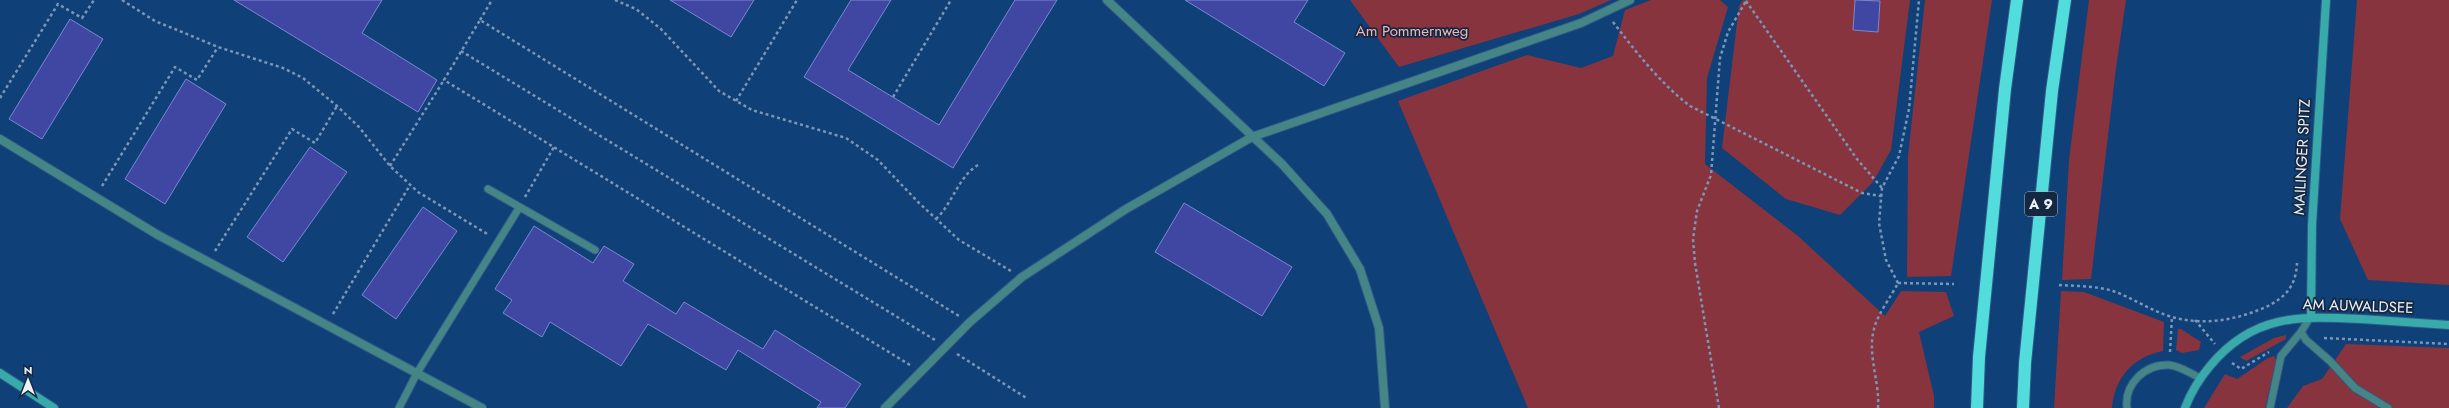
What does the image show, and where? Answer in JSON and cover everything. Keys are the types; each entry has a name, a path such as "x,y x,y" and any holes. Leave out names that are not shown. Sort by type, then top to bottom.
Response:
{"highway":[{"path":"1977,408 1979,357 2004,89 2017,0"},
{"name":"A 9","path":"2023,408 2026,355 2052,91 2064,0"}],"street":[{"path":"1107,0 1282,164 1327,214 1360,269 1379,328 1385,408"},
{"path":"885,408 970,322 1022,277 1126,209 1252,137 1581,24 1630,0"},
{"name":"MAILINGER SPITZ","path":"2311,316 2312,224 2326,0"},
{"path":"0,139 158,235 482,408"},
{"name":"AM AUWALDSEE","path":"2185,408 2200,378 2222,351 2243,336 2260,327 2287,319 2311,316 2449,325"},
{"path":"0,374 54,408"}],"lane":[{"path":"488,189 595,250"},
{"path":"399,408 417,373 519,208"},
{"path":"2270,408 2281,356 2301,332 2311,316"},
{"path":"2301,332 2306,340 2355,388 2388,408"},
{"path":"2127,408 2129,392 2138,375 2158,366 2169,365 2180,367 2200,378"}],"path":[{"path":"0,98 58,4 82,18 94,0"},
{"path":"122,0 155,21 218,47 283,68 303,78 338,106 359,127 390,166 418,192 499,241"},
{"path":"390,166 492,0"},
{"path":"615,0 636,9 661,29 719,91 752,110 846,138 878,160 936,219 959,240 1022,277"},
{"path":"736,101 797,0"},
{"path":"893,97 951,0"},
{"path":"1898,282 1886,260 1879,223 1881,196 1882,188 1899,156 1904,133 1908,109 1919,0"},
{"path":"1719,408 1695,263 1693,239 1697,211 1711,175 1720,58 1728,32 1746,1 1853,153 1882,188"},
{"path":"1605,12 1645,63 1674,94 1690,106 1862,193 1881,196"},
{"path":"480,20 970,322"},
{"path":"95,197 174,67 197,80 218,47"},
{"path":"462,51 945,346 1028,399"},
{"path":"444,80 920,371"},
{"path":"208,262 292,129 315,143 338,106"},
{"path":"519,208 554,147"},
{"path":"936,219 945,211 968,171 978,165"},
{"path":"326,324 410,185"},
{"path":"2059,285 2098,288 2114,292 2172,317 2225,321 2255,312 2286,296 2293,283 2297,260"},
{"path":"1898,282 1954,284"},
{"path":"1878,408 1879,394 1872,355 1874,328 1898,282"},
{"path":"2169,365 2172,317"}],"green space":[{"name":"Am Pommernweg","path":"1350,0 1611,0 1579,14 1399,67"},
{"path":"1651,0 1720,0 1728,7 1707,78 1705,164 1798,236 1885,316 1901,291 1946,292 1954,316 1919,332 1934,396 1934,408 1528,408 1398,101 1527,55 1581,68 1613,56 1625,10"},
{"path":"1743,0 1910,0 1891,150 1873,182 1840,215 1786,199 1722,148 1739,6"},
{"path":"1925,0 1992,0 1951,276 1907,277 1908,156"},
{"path":"2089,0 2126,0 2116,68 2091,279 2062,280 2069,160"},
{"path":"2357,0 2449,0 2449,285 2368,280 2340,219"},
{"path":"2061,291 2084,292 2164,322 2163,351 2143,358 2134,363 2127,370 2117,387 2112,408 2054,408"},
{"path":"2178,329 2181,329 2201,342 2199,350 2182,353 2176,350"},
{"path":"2286,335 2286,339 2246,361 2240,357 2274,338"},
{"path":"2346,344 2449,348 2449,408 2287,408 2303,386 2322,379"},
{"path":"2274,356 2276,360 2265,408 2204,408 2225,374 2237,379 2268,358"}],"building":[{"path":"234,0 382,0 362,33 437,80 418,112"},
{"path":"670,0 754,0 731,37"},
{"path":"851,0 891,0 848,70 939,125 1015,0 1057,0 953,168 804,77"},
{"path":"1185,0 1308,0 1294,22 1345,53 1324,86"},
{"path":"1855,0 1880,1 1878,32 1853,30"},
{"path":"70,19 103,39 42,139 9,119"},
{"path":"186,79 226,104 165,204 125,179"},
{"path":"310,147 347,172 283,262 247,237"},
{"path":"1184,203 1292,267 1262,316 1155,252"},
{"path":"423,207 457,231 396,319 362,295"},
{"path":"534,226 593,263 604,246 634,264 623,281 676,314 684,302 763,349 775,330 861,384 845,408 817,408 821,402 738,350 726,370 648,324 621,366 550,322 542,337 503,313 512,300 495,289"}]}
